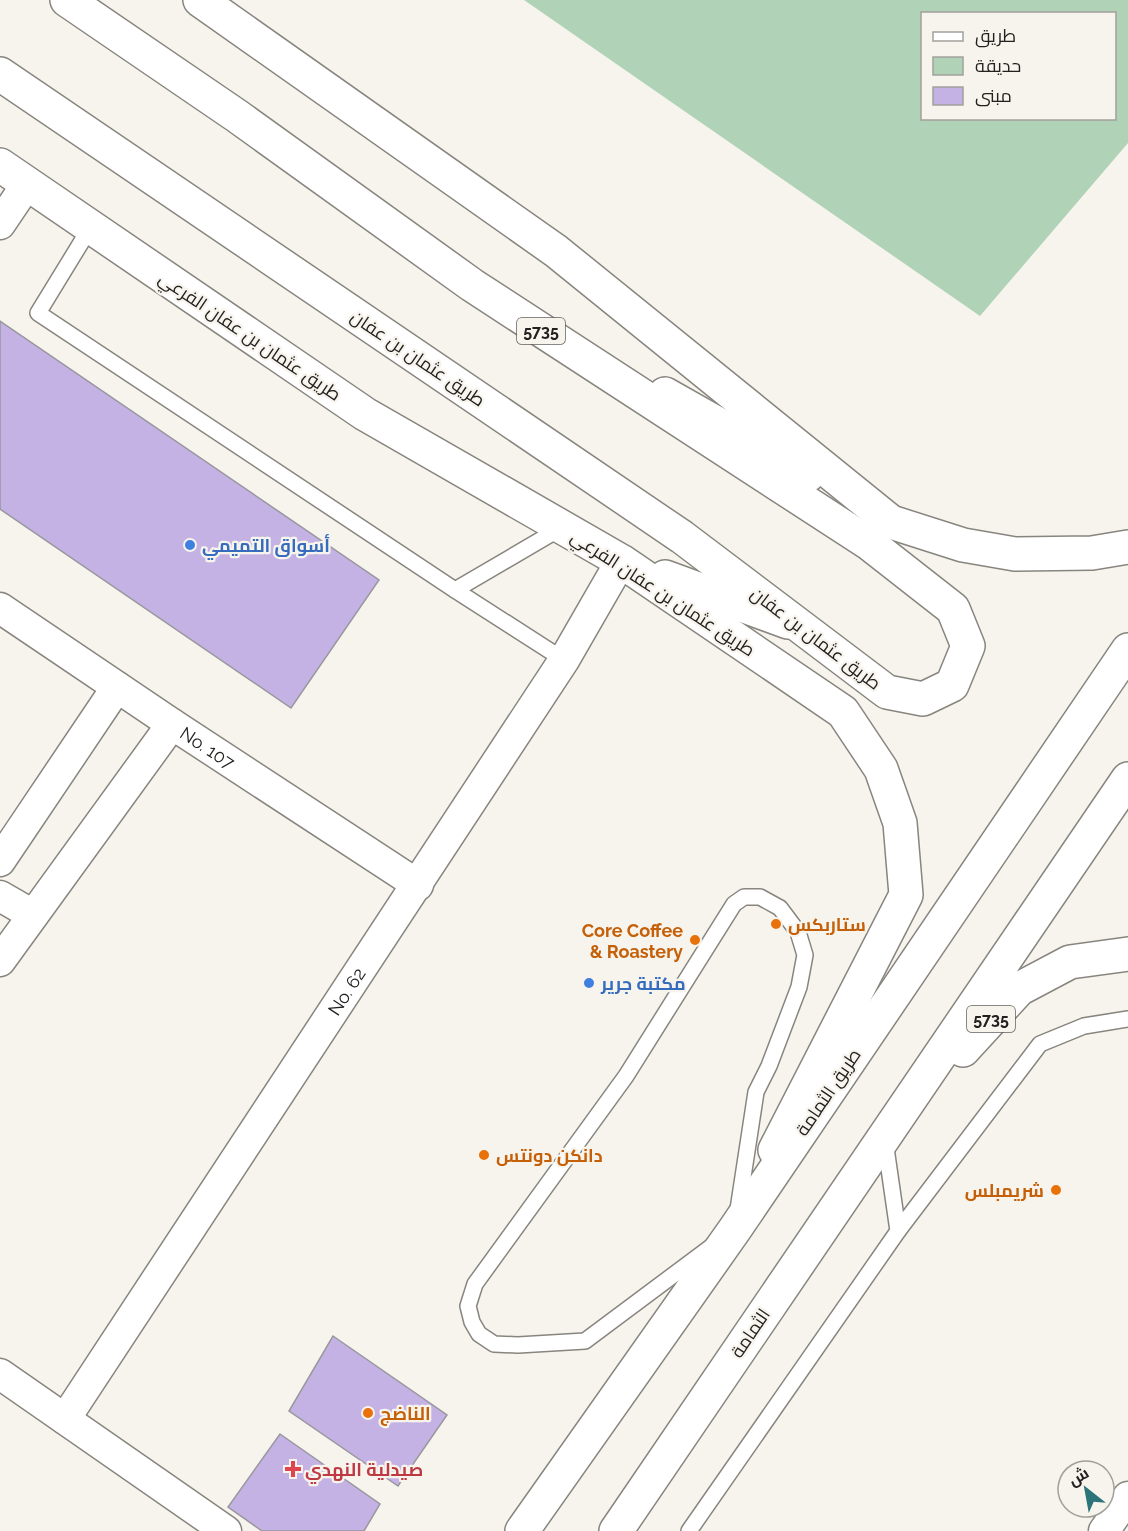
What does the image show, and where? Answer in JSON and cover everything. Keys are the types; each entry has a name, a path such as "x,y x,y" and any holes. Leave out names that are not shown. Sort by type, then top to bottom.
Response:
{"main road":[{"name":"طريق عثمان بن عفان","path":"0,74 682,537 887,692 923,699 952,685 968,646 953,609 870,544 472,285 237,116 67,0"},
{"path":"86,0 237,116"},
{"path":"200,0 556,251 891,522"},
{"name":"طريق عثمان بن عفان الفرعي","path":"0,165 365,414 621,561 843,712 881,769 900,824 906,895 735,1229"},
{"path":"472,285 891,522 963,545 1015,554 1092,553 1128,547"},
{"path":"621,561 799,625"},
{"name":"طريق الثمامة","path":"522,1531 735,1229 1128,650"},
{"path":"884,1135 1128,779"},
{"name":"5735","path":"884,1135 1019,989 1070,962 1128,954"},
{"name":"الثمامة","path":"616,1531 884,1135"}],"street":[{"path":"0,224 27,184"},
{"name":"No. 62","path":"64,1419 418,885 564,660 621,561"},
{"name":"No. 107","path":"0,608 418,885"},
{"path":"0,861 117,687"},
{"path":"1,959 172,724"},
{"path":"0,896 33,915"},
{"path":"0,1374 221,1529"},
{"path":"1104,1531 1128,1497"}],"lane":[{"path":"90,228 38,314 564,660"},
{"path":"455,590 562,527"},
{"path":"744,897 760,897 780,908 798,932 805,954 800,987 769,1066 756,1092 735,1229 585,1341 494,1344 479,1334 472,1322 468,1306 476,1284 626,1076 734,904 744,897"},
{"path":"688,1531 898,1231 1040,1044 1084,1026 1128,1019"},
{"path":"884,1135 898,1231"}],"green space":[{"path":"524,0 1128,0 1128,143 980,316"}],"building":[{"name":"أسواق التميمي","path":"0,321 379,580 291,708 0,509"},
{"name":"الناضج","path":"333,1336 447,1415 398,1486 289,1411"},
{"name":"صيدلية النهدي","path":"280,1434 380,1504 364,1531 262,1531 228,1507"}],"place":[{"name":"أسواق التميمي","path":"190,545"},
{"name":"ستاربكس","path":"776,924"},
{"name":"Core Coffee & Roastery","path":"695,940"},
{"name":"مكتبة جرير","path":"589,983"},
{"name":"دانكن دونتس","path":"484,1155"},
{"name":"شريمبلس","path":"1056,1190"},
{"name":"الناضج","path":"368,1413"},
{"name":"صيدلية النهدي","path":"293,1469"}]}
